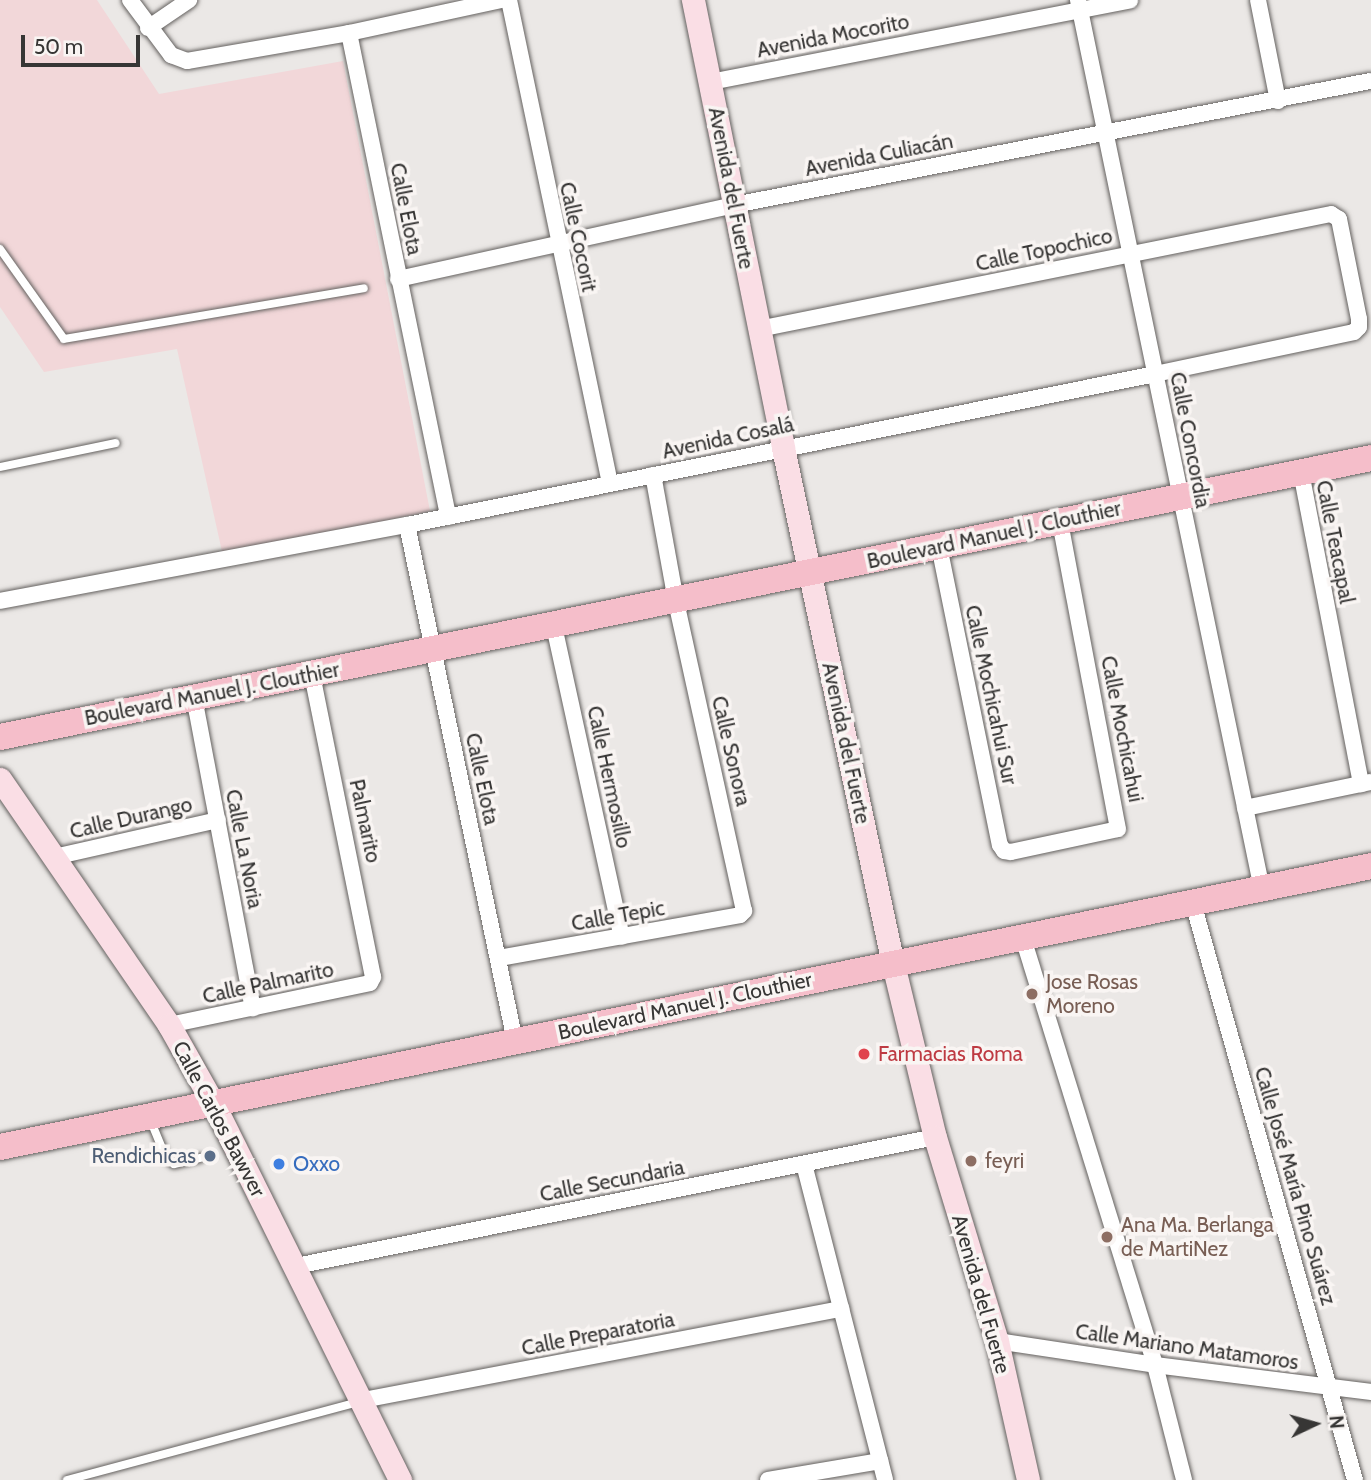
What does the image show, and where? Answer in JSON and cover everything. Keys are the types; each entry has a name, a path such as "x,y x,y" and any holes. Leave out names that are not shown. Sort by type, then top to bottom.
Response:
{"main road":[{"name":"Boulevard Manuel J. Clouthier","path":"0,737 1371,458"},
{"name":"Boulevard Manuel J. Clouthier","path":"0,1147 1371,868"}],"street":[{"path":"130,0 148,27 176,59 187,61 349,33 501,0"},
{"path":"148,27 189,0"},
{"name":"Calle Cocorit","path":"509,0 610,482"},
{"name":"Avenida del Fuerte","path":"693,0 782,448 893,964 935,1137 997,1341 1028,1480"},
{"name":"Avenida Mocorito","path":"710,82 1079,4 1130,0"},
{"path":"1258,0 1278,101"},
{"name":"Calle Concordia","path":"1079,4 1179,498 1262,889"},
{"name":"Calle Elota","path":"349,33 448,517"},
{"name":"Avenida Culiacán","path":"398,279 734,205 1370,81"},
{"name":"Calle Topochico","path":"760,329 1336,215 1359,327"},
{"name":"Avenida Cosalá","path":"0,601 77,584 103,584 448,517 610,482 1155,374 1354,332 1359,327"},
{"name":"Calle Teacapal","path":"1301,472 1366,783"},
{"name":"Calle Sonora","path":"653,475 676,601 744,911"},
{"name":"Calle Mochicahui","path":"1004,851 1118,829 1060,522"},
{"name":"Calle Elota","path":"407,525 515,1041"},
{"name":"Calle Mochicahui Sur","path":"939,547 1000,845 1004,851"},
{"name":"Avenida Cosalá","path":"0,611 80,594 103,584"},
{"name":"Calle Hermosillo","path":"554,626 622,937"},
{"name":"Palmarito","path":"312,674 373,977"},
{"name":"Calle La Noria","path":"194,697 253,1008"},
{"name":"Calle Carlos Bawver","path":"0,779 169,1025 213,1103 232,1150 296,1266 400,1480"},
{"path":"1245,808 1366,783"},
{"name":"Calle Durango","path":"54,857 218,820"},
{"name":"Calle José María Pino Suárez","path":"1193,903 1355,1480"},
{"name":"Calle Tepic","path":"499,958 622,937 744,911"},
{"path":"1023,937 1154,1366 1184,1480"},
{"name":"Calle Palmarito","path":"169,1025 370,983 373,977"},
{"name":"Calle Secundaria","path":"296,1266 935,1137"},
{"path":"804,1164 885,1480"},
{"name":"Calle Preparatoria","path":"363,1401 841,1309"},
{"name":"Calle Mariano Matamoros","path":"997,1341 1154,1366 1371,1392"},
{"path":"768,1480 880,1461"}],"lane":[{"path":"0,249 64,339 364,288"},
{"path":"0,467 116,443"},
{"path":"149,1116 166,1158 174,1164 200,1158"},
{"path":"67,1480 363,1401"}],"shaded area":[{"path":"0,0 97,0 159,94 343,61 430,511 223,556 177,349 44,372 0,307"}],"place":[{"name":"Jose Rosas Moreno","path":"1032,994"},
{"name":"Farmacias Roma","path":"864,1054"},
{"name":"Rendichicas","path":"210,1156"},
{"name":"feyri","path":"971,1161"},
{"name":"Oxxo","path":"279,1164"},
{"name":"Ana Ma. Berlanga de MartiNez","path":"1107,1237"}]}
